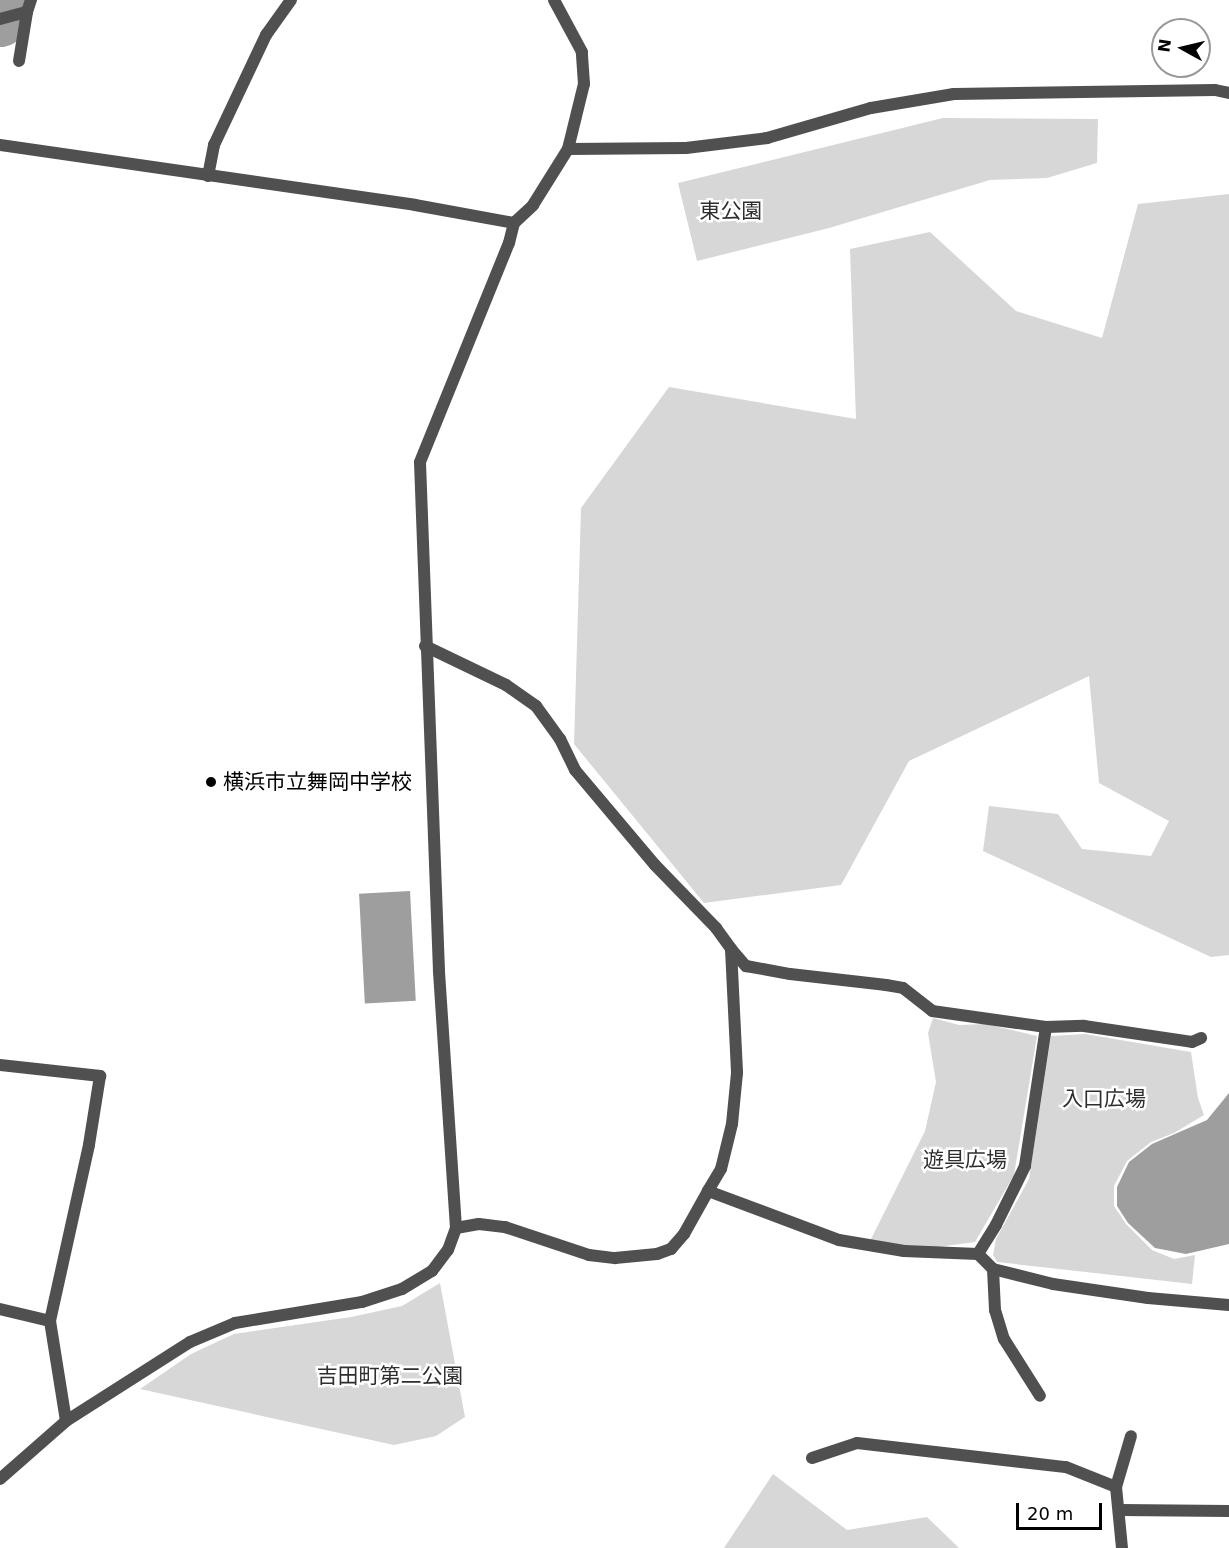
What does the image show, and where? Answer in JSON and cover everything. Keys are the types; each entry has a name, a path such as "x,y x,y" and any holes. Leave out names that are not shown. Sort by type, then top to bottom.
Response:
{"street":[{"path":"19,61 21,14 32,0"},
{"path":"208,176 214,145 266,34 291,0"},
{"path":"0,1479 66,1421 190,1342 236,1323 362,1302 402,1289 432,1271 448,1250 456,1228 439,971 425,646 420,462 509,243 514,223 533,205 568,148 584,84 582,52 554,0"},
{"path":"0,19 21,14"},
{"path":"568,148 686,148 767,138 871,108 954,94 1215,90 1229,93"},
{"path":"2,145 415,205 514,223"},
{"path":"425,646 506,685 536,706 560,739 575,770 655,865 716,928 746,966 790,974 895,986 903,988 933,1011 1046,1027 1084,1026 1192,1042 1202,1038"},
{"path":"456,1228 479,1224 505,1227 589,1255 615,1258 657,1254 671,1249 684,1234 721,1169 732,1124 736,1083 731,949"},
{"path":"978,1254 996,1225 1025,1166 1046,1027"},
{"path":"0,1065 100,1076 88,1145 50,1321 66,1421"},
{"path":"708,1191 839,1240 904,1251 978,1254 993,1269 1053,1284 1148,1298 1229,1305"},
{"path":"993,1269 995,1310 1004,1339 1040,1396"},
{"path":"0,1309 50,1321"},
{"path":"1122,1548 1116,1487 1131,1436"},
{"path":"812,1458 857,1443 1066,1467 1116,1487"},
{"path":"1120,1510 1229,1511"}],"green space":[{"name":"東公園","path":"943,118 1098,119 1097,163 1047,178 990,180 829,228 697,261 678,183"},
{"path":"1229,194 1229,955 1211,957 983,851 989,806 1058,814 1082,849 1151,856 1169,821 1099,783 1089,676 909,761 841,885 704,903 574,744 581,508 669,387 856,419 850,249 930,232 1016,311 1102,338 1138,204"},
{"name":"遊具広場","path":"933,1018 959,1025 986,1024 1037,1036 1014,1175 975,1242 938,1247 906,1247 870,1241 925,1131 936,1082 928,1033"},
{"name":"入口広場","path":"1085,1034 1191,1052 1198,1098 1204,1115 1174,1133 1151,1142 1127,1161 1114,1186 1114,1206 1126,1224 1152,1250 1174,1259 1195,1255 1192,1284 997,1262 993,1255 996,1239 1029,1179 1051,1036"},
{"name":"吉田町第二公園","path":"440,1283 465,1417 436,1436 394,1445 140,1389 191,1354 234,1334 351,1317 402,1306"},
{"path":"773,1474 847,1530 927,1517 959,1548 724,1548"}],"shaded area":[{"path":"410,891 416,1001 365,1004 359,894"},
{"path":"1229,1093 1229,1244 1186,1254 1155,1248 1128,1223 1117,1206 1117,1187 1129,1162 1152,1144 1207,1120"}],"waterway":[{"path":"0,21 5,0"}],"place":[{"name":"横浜市立舞岡中学校","path":"211,782"}]}
